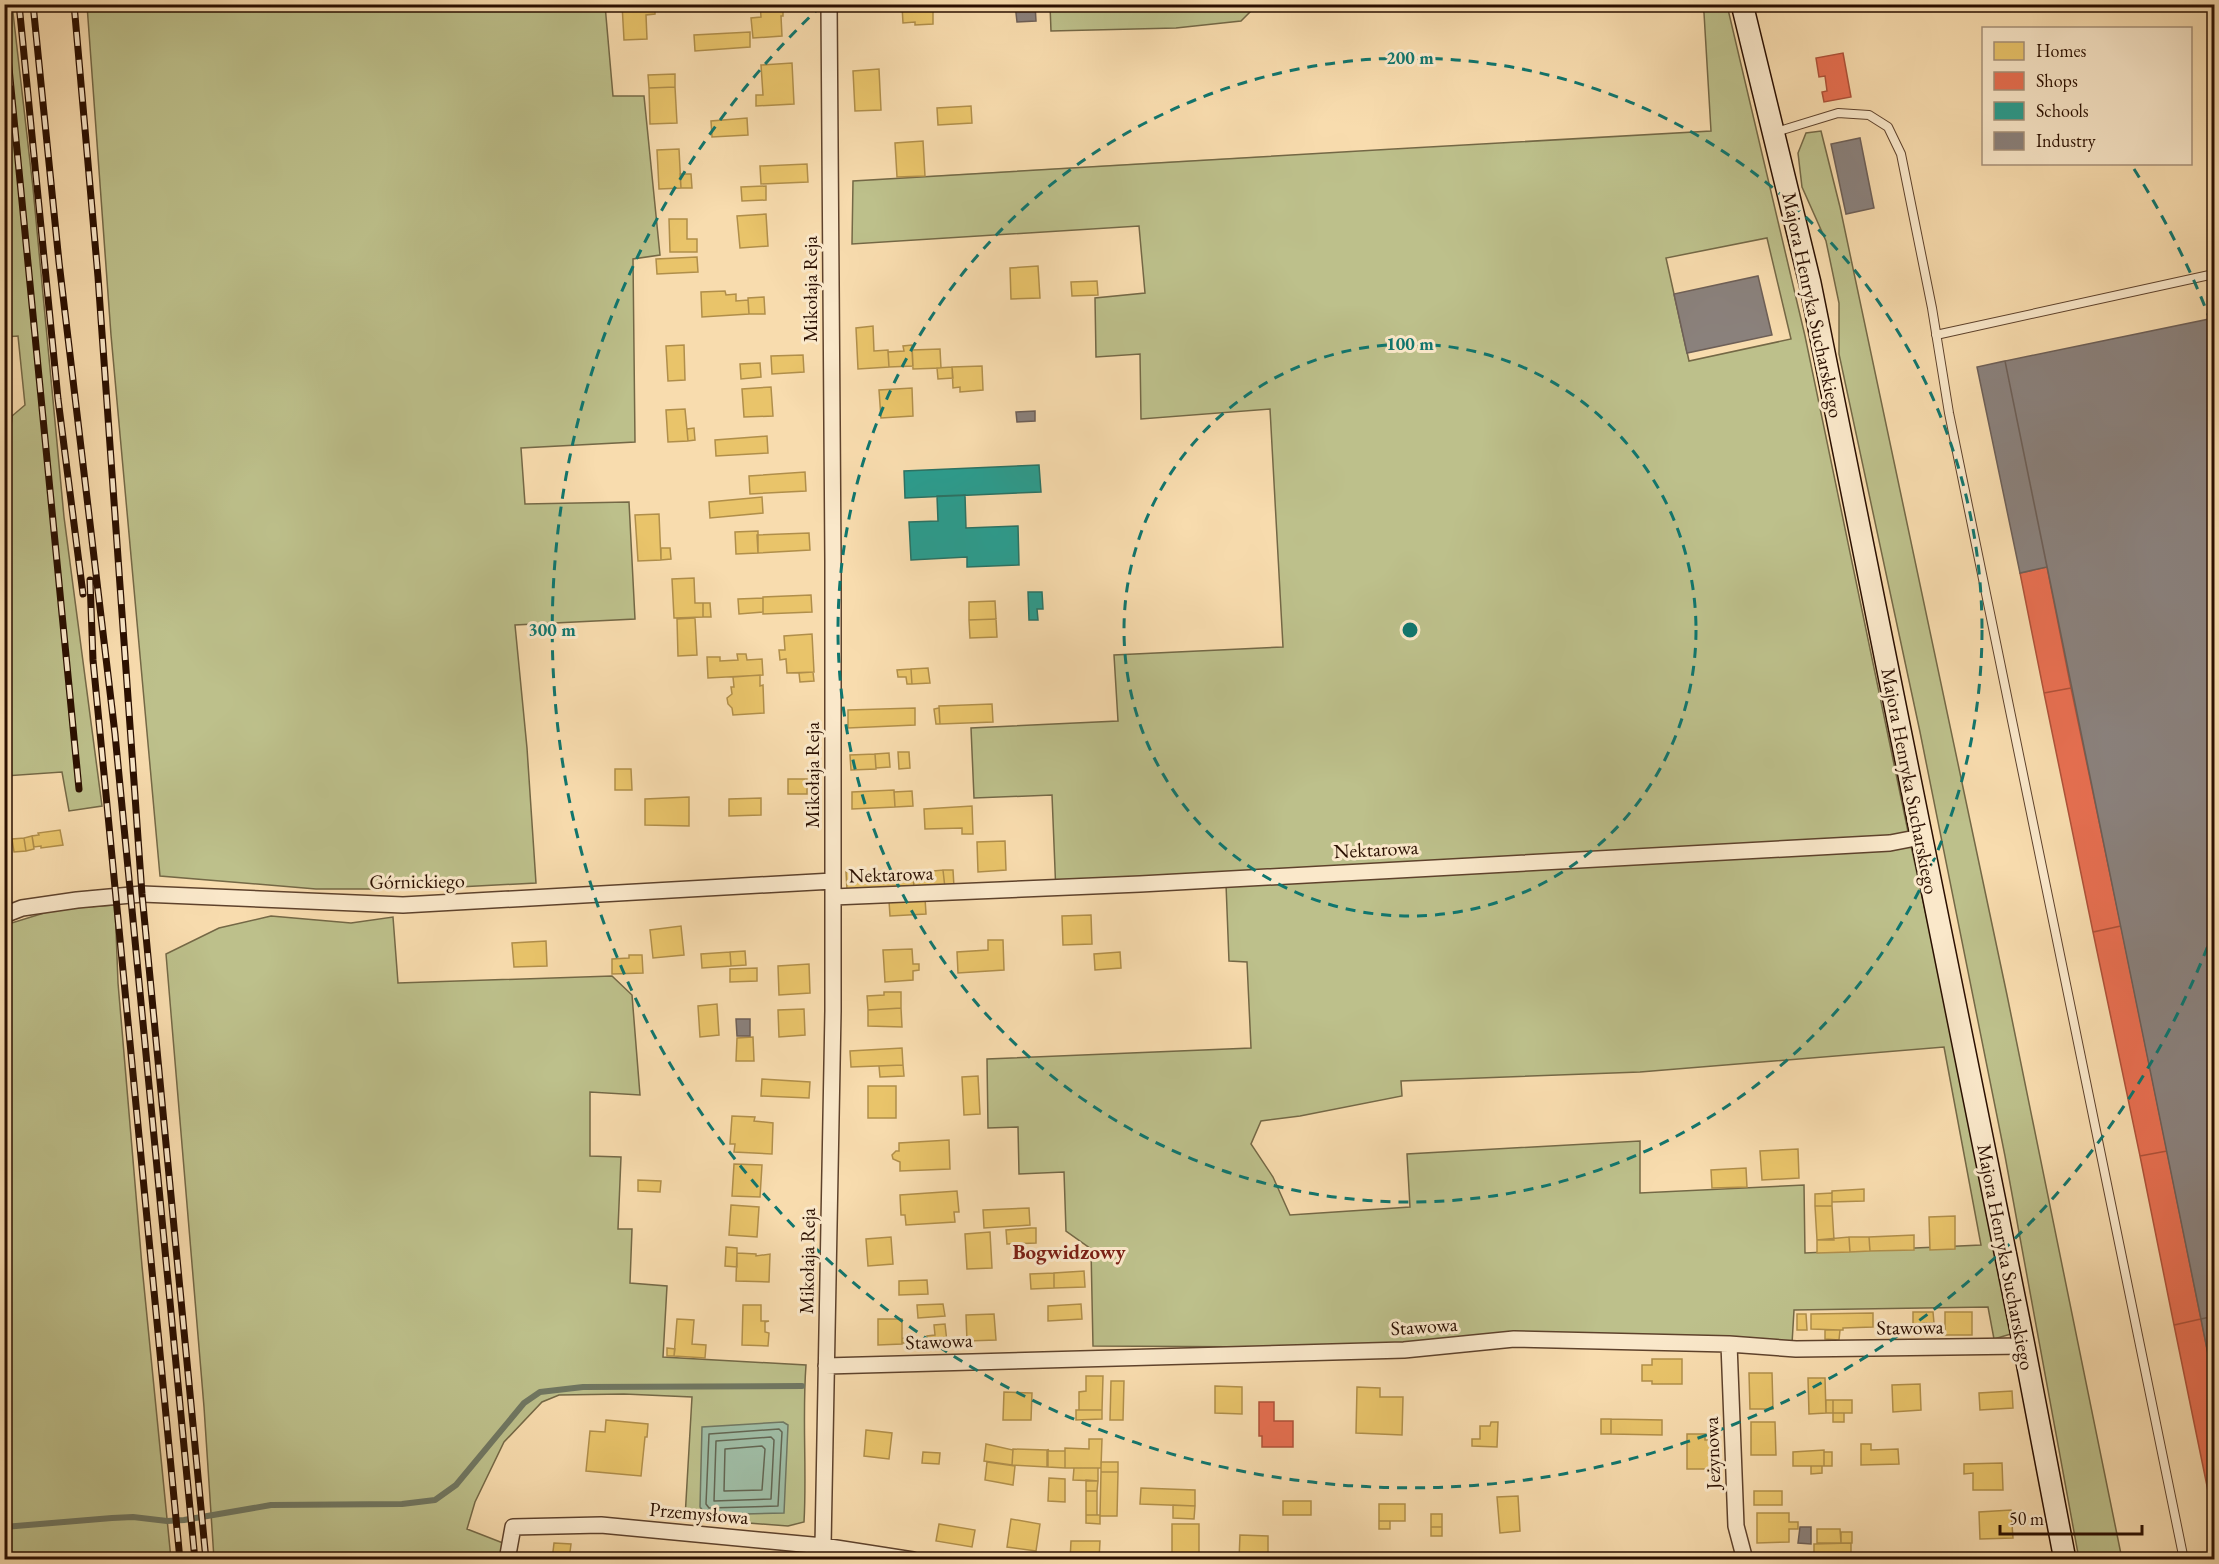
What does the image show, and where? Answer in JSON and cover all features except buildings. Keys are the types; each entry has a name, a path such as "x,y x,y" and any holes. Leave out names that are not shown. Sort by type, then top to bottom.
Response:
{"street":[{"name":"Mikołaja Reja","path":"823,1546 833,897 829,4"},
{"name":"Majora Henryka Sucharskiego","path":"1743,4 1810,283 2025,1346 2065,1560"},
{"name":"Nektarowa","path":"833,897 1140,884 1890,843 1921,837"},
{"name":"Górnickiego","path":"4,915 22,908 142,894 404,905 832,881"},
{"name":"Stawowa","path":"826,1366 1404,1350 1514,1339 1729,1344 1796,1349 2025,1346"},
{"name":"Jeżynowa","path":"1729,1344 1736,1526 1744,1560"},
{"name":"Przemysłowa","path":"507,1560 513,1527 601,1525 823,1546 913,1560"}],"lane":[{"path":"1775,132 1838,113 1869,114 1888,127 1901,153 1949,413 2184,1560"},
{"path":"1936,335 2214,274"}],"shaded area":[{"path":"12,4 33,188 64,517 102,806 69,811 62,772 5,776 5,445 9,450 12,416 25,405 18,336 4,337 4,5"},
{"path":"1050,4 1257,5 1241,21 1176,28 1051,31"},
{"path":"87,5 605,5 613,96 644,96 660,255 633,259 635,442 521,448 525,504 629,502 635,619 515,625 527,748 536,883 421,889 316,889 160,876 111,335"},
{"path":"1702,5 1727,5 1805,336 1911,846 1992,1214 2011,1334 1994,1339 1988,1307 1794,1310 1792,1344 1093,1346 1091,1249 1066,1231 1064,1172 1019,1174 1018,1127 988,1128 987,1059 1251,1048 1247,962 1229,961 1226,884 1056,894 1052,795 974,798 971,728 1118,721 1114,655 1283,647 1270,409 1141,419 1140,354 1096,357 1095,298 1145,293 1139,226 852,244 853,181 1711,131","holes":["1767,238 1791,339 1689,361 1666,258","1944,1047 1981,1245 1805,1253 1804,1185 1640,1193 1640,1141 1407,1154 1410,1207 1290,1215 1273,1177 1251,1144 1261,1121 1300,1116 1402,1096 1401,1081 1640,1072"]},
{"path":"1821,131 1840,207 2007,995 2122,1559 2079,1559 2005,1156 1920,732 1839,354 1839,303 1826,241 1802,187 1798,153 1806,133"},
{"path":"115,905 118,983 142,1266 171,1559 5,1560 5,925 57,909"},
{"path":"271,916 351,923 393,917 398,983 612,976 632,995 640,1095 590,1092 590,1156 621,1157 618,1229 632,1229 630,1283 667,1286 663,1357 806,1365 804,1522 788,1526 685,1518 692,1397 624,1394 559,1395 542,1402 504,1442 475,1502 467,1529 503,1543 500,1559 214,1559 204,1407 166,954 219,928"}],"water":[{"path":"783,1422 788,1425 784,1513 706,1515 700,1507 702,1427"}],"waterway":[{"path":"4,1527 133,1517 167,1521 184,1520 271,1505 402,1504 435,1500 456,1485 524,1403 540,1392 583,1387 802,1386"}],"railway":[{"path":"19,4 58,399 83,594"},
{"path":"33,4 59,262 115,734 195,1560"},
{"path":"74,4 98,277 142,894 206,1560"},
{"path":"4,16 79,789"},
{"path":"90,580 93,660 180,1560"}],"district":[{"name":"Bogwidzowy","path":"1069,1252"}]}
